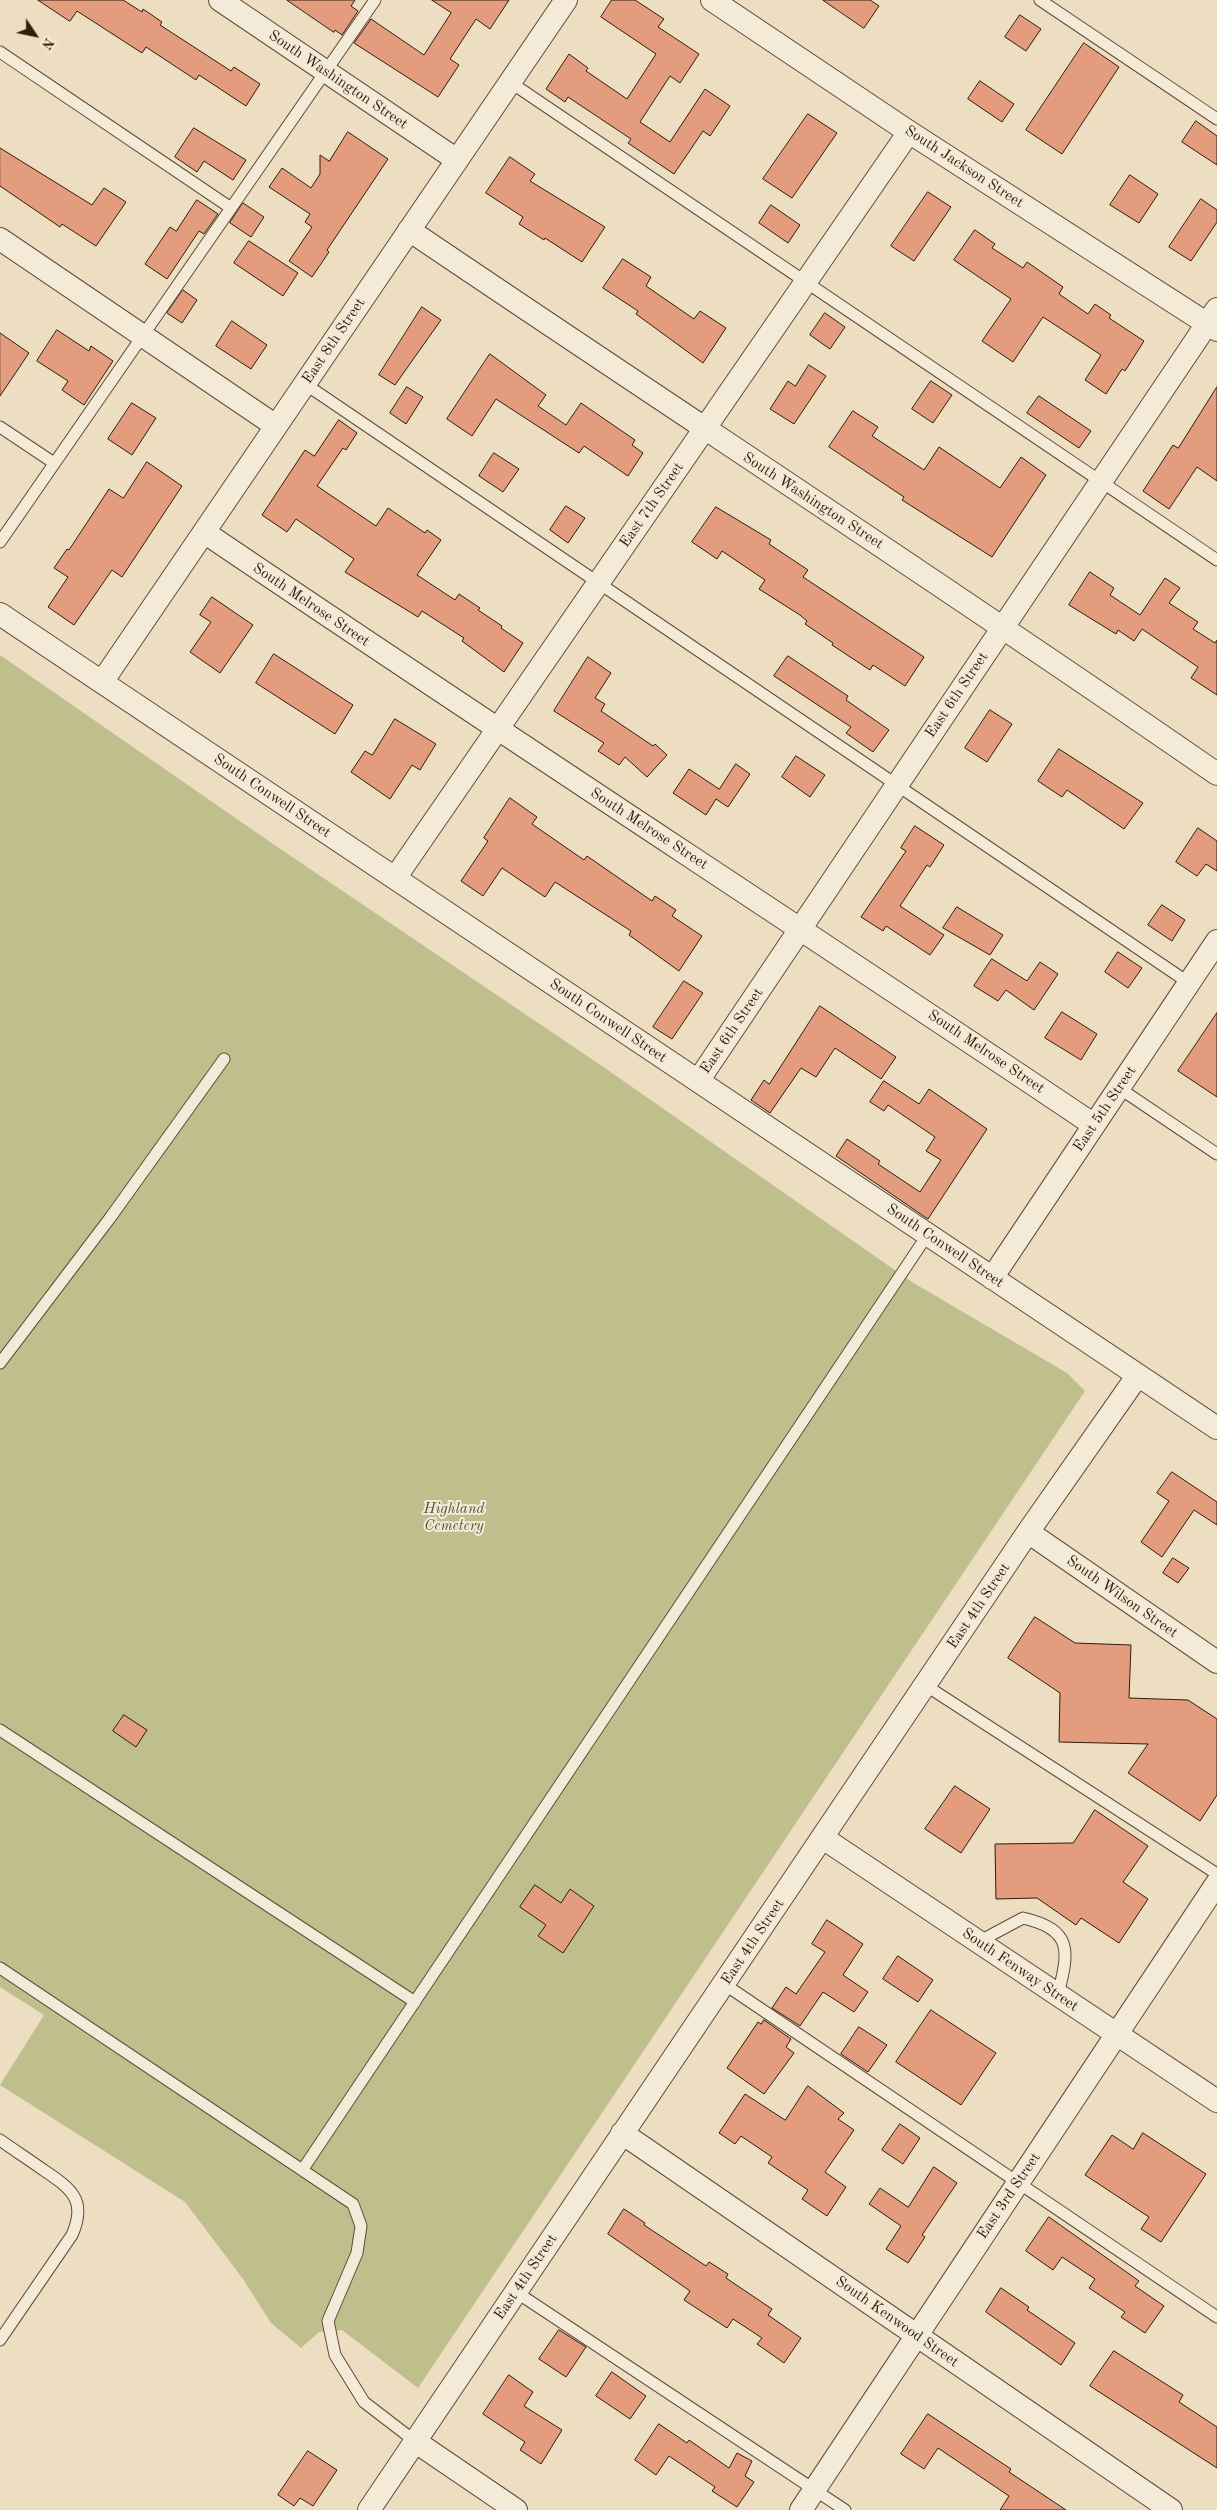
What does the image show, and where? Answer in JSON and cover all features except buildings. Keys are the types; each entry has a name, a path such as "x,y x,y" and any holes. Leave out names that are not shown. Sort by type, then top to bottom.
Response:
{"street":[{"name":"South Washington Street","path":"220,0 457,160"},
{"name":"East 8th Street","path":"102,682 566,0"},
{"name":"South Jackson Street","path":"712,0 909,132 1214,321"},
{"name":"East 7th Street","path":"395,878 909,132"},
{"name":"South Washington Street","path":"409,230 704,429 1004,626 1217,774"},
{"path":"0,239 276,426"},
{"name":"East 6th Street","path":"698,1081 1101,481 1214,321"},
{"name":"South Melrose Street","path":"204,532 497,730 801,928 1094,1124"},
{"name":"South Conwell Street","path":"0,614 1217,1428"},
{"name":"East 5th Street","path":"992,1278 1217,941"},
{"name":"East 4th Street","path":"369,2510 1028,1532 1138,1375"},
{"name":"South Wilson Street","path":"1028,1532 1217,1662"},
{"name":"South Fenway Street","path":"823,1838 1217,2101"},
{"name":"East 3rd Street","path":"801,2510 1018,2182 1118,2035 1217,1883"},
{"name":"South Kenwood Street","path":"622,2133 1171,2510"},
{"path":"416,2442 516,2510"}],"lane":[{"path":"0,542 374,0"},
{"path":"1040,0 1217,119"},
{"path":"0,52 231,208"},
{"path":"510,82 1217,560"},
{"path":"305,384 1189,983"},
{"path":"0,427 54,463"},
{"path":"0,1363 110,1218 224,1058"},
{"path":"1119,1088 1217,1154"},
{"path":"303,2169 928,1234"},
{"path":"925,1686 1217,1874"},
{"path":"0,1730 415,2002"},
{"path":"978,1942 1024,1918 1043,1923 1058,1934 1065,1946 1067,1960 1058,1995"},
{"path":"0,1968 353,2204 361,2226 357,2253 328,2321 335,2355 364,2402 416,2442"},
{"path":"724,1984 1217,2317"},
{"path":"0,2140 69,2187 76,2201 79,2217 72,2235 0,2340"},
{"path":"516,2292 844,2510"}],"green space":[{"name":"Highland Cemetery","path":"0,655 276,846 602,1066 912,1282 1067,1373 1085,1391 418,2388 342,2330 319,2332 301,2348 271,2323 243,2279 185,2202 0,2085 44,2015 0,1987"}]}
